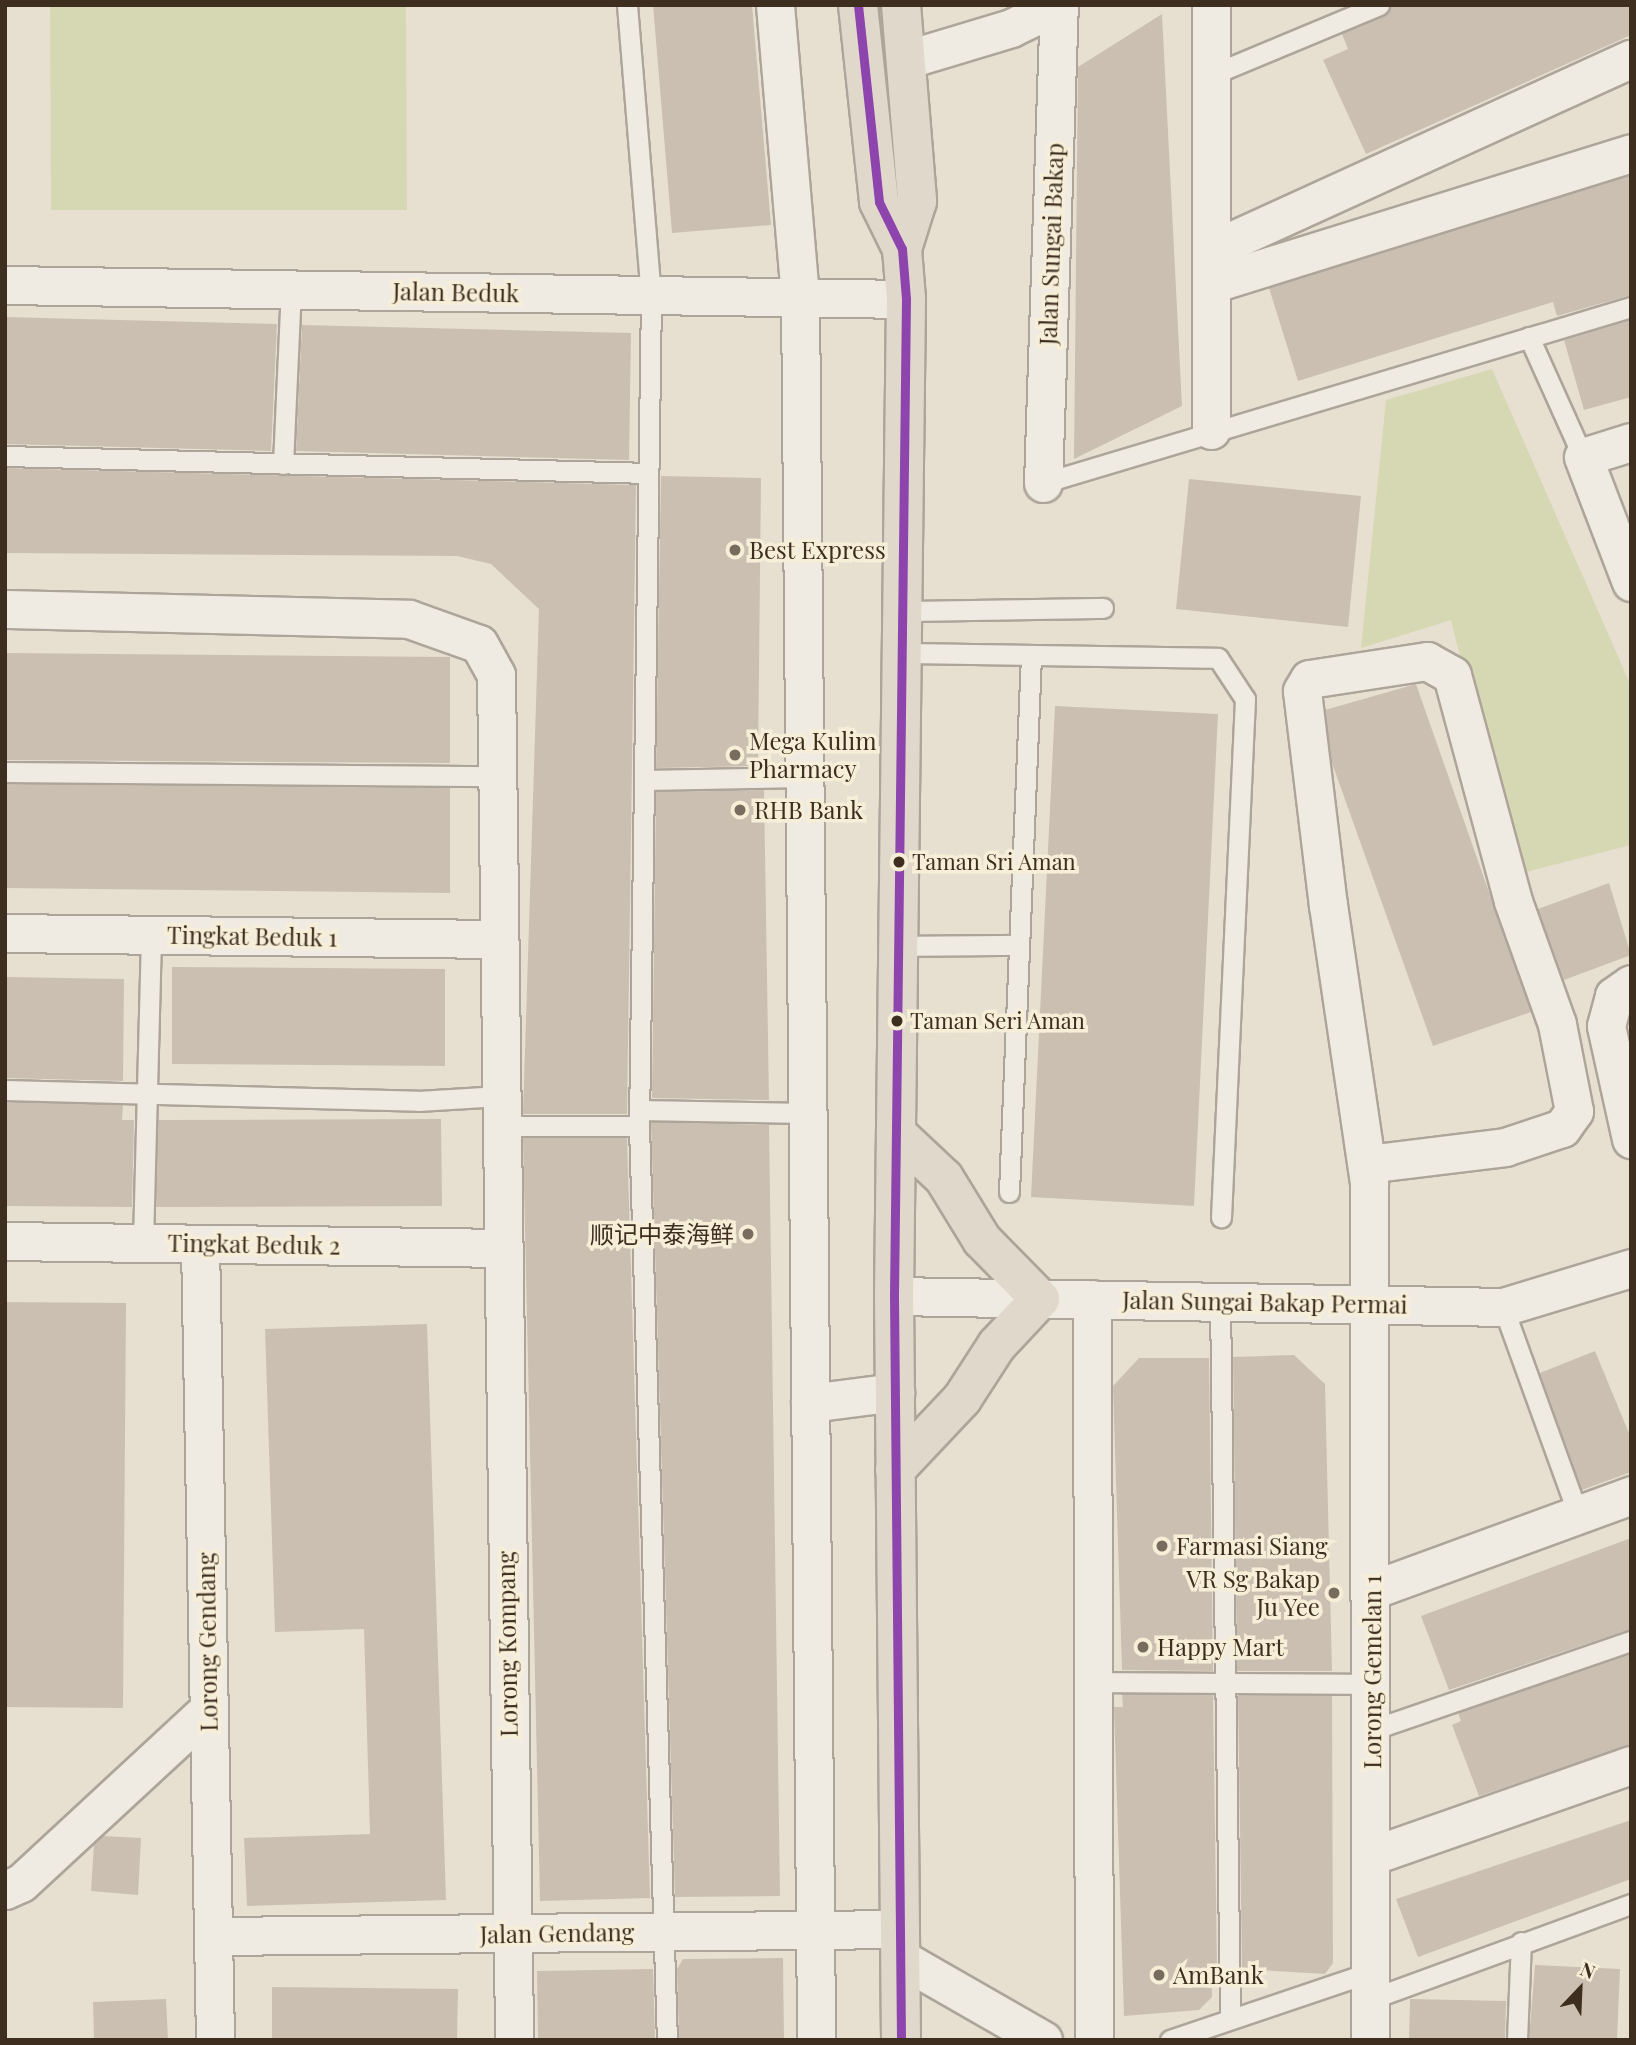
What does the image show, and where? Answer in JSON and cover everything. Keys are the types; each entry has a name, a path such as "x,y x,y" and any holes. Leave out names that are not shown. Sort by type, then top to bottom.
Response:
{"highway":[{"path":"858,5 879,202 902,249 906,299 894,1296 901,2040"},
{"path":"901,5 917,201 902,249"},
{"path":"895,1469 962,1399 997,1345 1040,1299 982,1240 944,1178 896,1133"}],"street":[{"path":"775,5 800,298 816,2040"},
{"path":"905,60 1011,28 1059,5"},
{"name":"Jalan Sungai Bakap","path":"1044,483 1059,5"},
{"path":"1211,5 1211,430"},
{"path":"1211,267 1631,59"},
{"path":"1211,267 1631,153"},
{"name":"Jalan Beduk","path":"5,285 906,299"},
{"path":"1631,442 1583,457 1631,582"},
{"name":"Lorong Kompang","path":"5,609 352,614 450,629 480,644 496,675 514,2040"},
{"name":"Lorong Gemelan 1","path":"1367,1164 1505,1147 1562,1128 1574,1111 1557,1024 1513,901 1452,675 1427,661 1309,679 1302,691 1367,1164 1371,1304 1372,1590 1370,2040"},
{"name":"Tingkat Beduk 1","path":"5,933 498,939"},
{"path":"1629,1128 1606,1026 1614,996 1631,984"},
{"name":"Tingkat Beduk 2","path":"5,1241 502,1248"},
{"name":"Lorong Gendang","path":"200,1244 215,2040"},
{"name":"Jalan Sungai Bakap Permai","path":"894,1296 1503,1307 1631,1268"},
{"path":"1093,1299 1094,2040"},
{"path":"810,1403 895,1392"},
{"path":"1372,1590 1631,1495"},
{"path":"5,1890 21,1883 209,1709"},
{"path":"1371,1856 1631,1765"},
{"name":"Jalan Gendang","path":"213,1936 815,1930 900,1944"},
{"path":"900,1944 1043,2040"}],"lane":[{"path":"627,5 650,296 640,1118 667,2040"},
{"path":"1211,75 1379,5"},
{"path":"283,464 291,290"},
{"path":"1044,483 1211,430 1631,307"},
{"path":"1529,337 1583,457"},
{"path":"5,456 648,473"},
{"path":"903,611 1103,608"},
{"path":"902,653 1218,658 1245,699 1221,1217"},
{"path":"1009,1192 1031,655"},
{"path":"5,772 496,776"},
{"path":"644,780 804,777"},
{"path":"144,1242 151,935"},
{"path":"898,946 1019,945"},
{"path":"5,1090 418,1101 501,1111 640,1118 807,1113"},
{"path":"1220,1302 1230,2017"},
{"path":"1503,1307 1578,1514"},
{"path":"1372,1731 1631,1641"},
{"path":"1093,1682 1372,1684"},
{"path":"1170,2040 1230,2017 1371,1986 1521,1942 1631,1904"},
{"path":"1517,2040 1521,1942"}],"green space":[{"path":"50,5 406,5 407,210 51,210"},
{"path":"1492,369 1631,686 1631,845 1514,875 1451,620 1361,648 1386,400"}],"building":[{"path":"653,5 752,5 771,225 672,233"},
{"path":"1391,5 1631,5 1631,35 1366,154 1323,60 1348,49 1342,34 1384,16"},
{"path":"1162,14 1182,406 1074,459 1078,67"},
{"path":"1631,175 1631,295 1557,316 1553,302 1298,381 1269,288"},
{"path":"5,317 277,324 271,451 5,444"},
{"path":"1631,320 1631,397 1584,410 1564,340"},
{"path":"302,325 631,333 629,460 296,451"},
{"path":"5,468 636,485 627,1114 523,1114 539,609 491,564 457,556 5,553"},
{"path":"661,476 761,478 758,766 656,768"},
{"path":"1189,479 1361,496 1348,627 1176,609"},
{"path":"5,653 450,657 450,763 5,760"},
{"path":"1416,684 1531,1012 1433,1046 1332,763 1325,710"},
{"path":"1055,706 1218,714 1194,1206 1031,1197"},
{"path":"5,784 450,788 450,893 5,888"},
{"path":"764,790 769,1100 652,1098 656,792"},
{"path":"1609,883 1631,955 1564,980 1538,909"},
{"path":"172,967 445,969 445,1066 172,1064"},
{"path":"5,977 124,979 123,1081 5,1078"},
{"path":"5,1102 123,1105 122,1120 134,1120 132,1207 5,1206"},
{"path":"441,1119 442,1206 156,1207 158,1120"},
{"path":"651,1122 769,1125 780,1896 675,1897"},
{"path":"523,1138 627,1138 650,1898 540,1901"},
{"path":"5,1302 126,1303 123,1708 5,1707"},
{"path":"427,1324 446,1900 247,1906 244,1838 370,1834 364,1629 275,1632 265,1329"},
{"path":"1595,1351 1631,1438 1631,1472 1582,1490 1540,1373"},
{"path":"1294,1355 1325,1384 1332,1671 1237,1671 1233,1357"},
{"path":"1139,1358 1209,1358 1213,1671 1122,1670 1113,1386"},
{"path":"1631,1538 1631,1629 1449,1690 1421,1616"},
{"path":"1631,1654 1631,1745 1479,1796 1452,1725 1461,1721 1458,1713"},
{"path":"1122,1694 1213,1695 1217,1967 1211,1967 1212,1997 1199,2010 1124,2016 1114,1707 1123,1707"},
{"path":"1238,1695 1332,1696 1333,1963 1325,1974 1242,1969"},
{"path":"1631,1820 1631,1879 1418,1957 1396,1899"},
{"path":"103,1836 141,1838 138,1895 91,1891 94,1844"},
{"path":"783,1958 784,2040 679,2040 677,1969 683,1959"},
{"path":"1535,1965 1620,1969 1617,2040 1529,2040"},
{"path":"653,1969 655,2040 538,2040 537,1971"},
{"path":"272,1987 458,1989 457,2040 272,2040"},
{"path":"166,1999 168,2040 94,2040 93,2002"},
{"path":"1410,1999 1506,2001 1505,2040 1409,2040"}],"transit line":[{"path":"858,5 879,202 902,249 906,299 894,1296 901,2040"}],"place":[{"name":"Best Express","path":"735,550"},
{"name":"Mega Kulim Pharmacy","path":"735,755"},
{"name":"RHB Bank","path":"740,810"},
{"name":"Taman Sri Aman","path":"899,862"},
{"name":"Taman Seri Aman","path":"897,1021"},
{"name":"顺记中泰海鲜","path":"748,1234"},
{"name":"Farmasi Siang","path":"1162,1546"},
{"name":"VR Sg Bakap Ju Yee","path":"1334,1593"},
{"name":"Happy Mart","path":"1143,1647"},
{"name":"AmBank","path":"1159,1975"}]}
